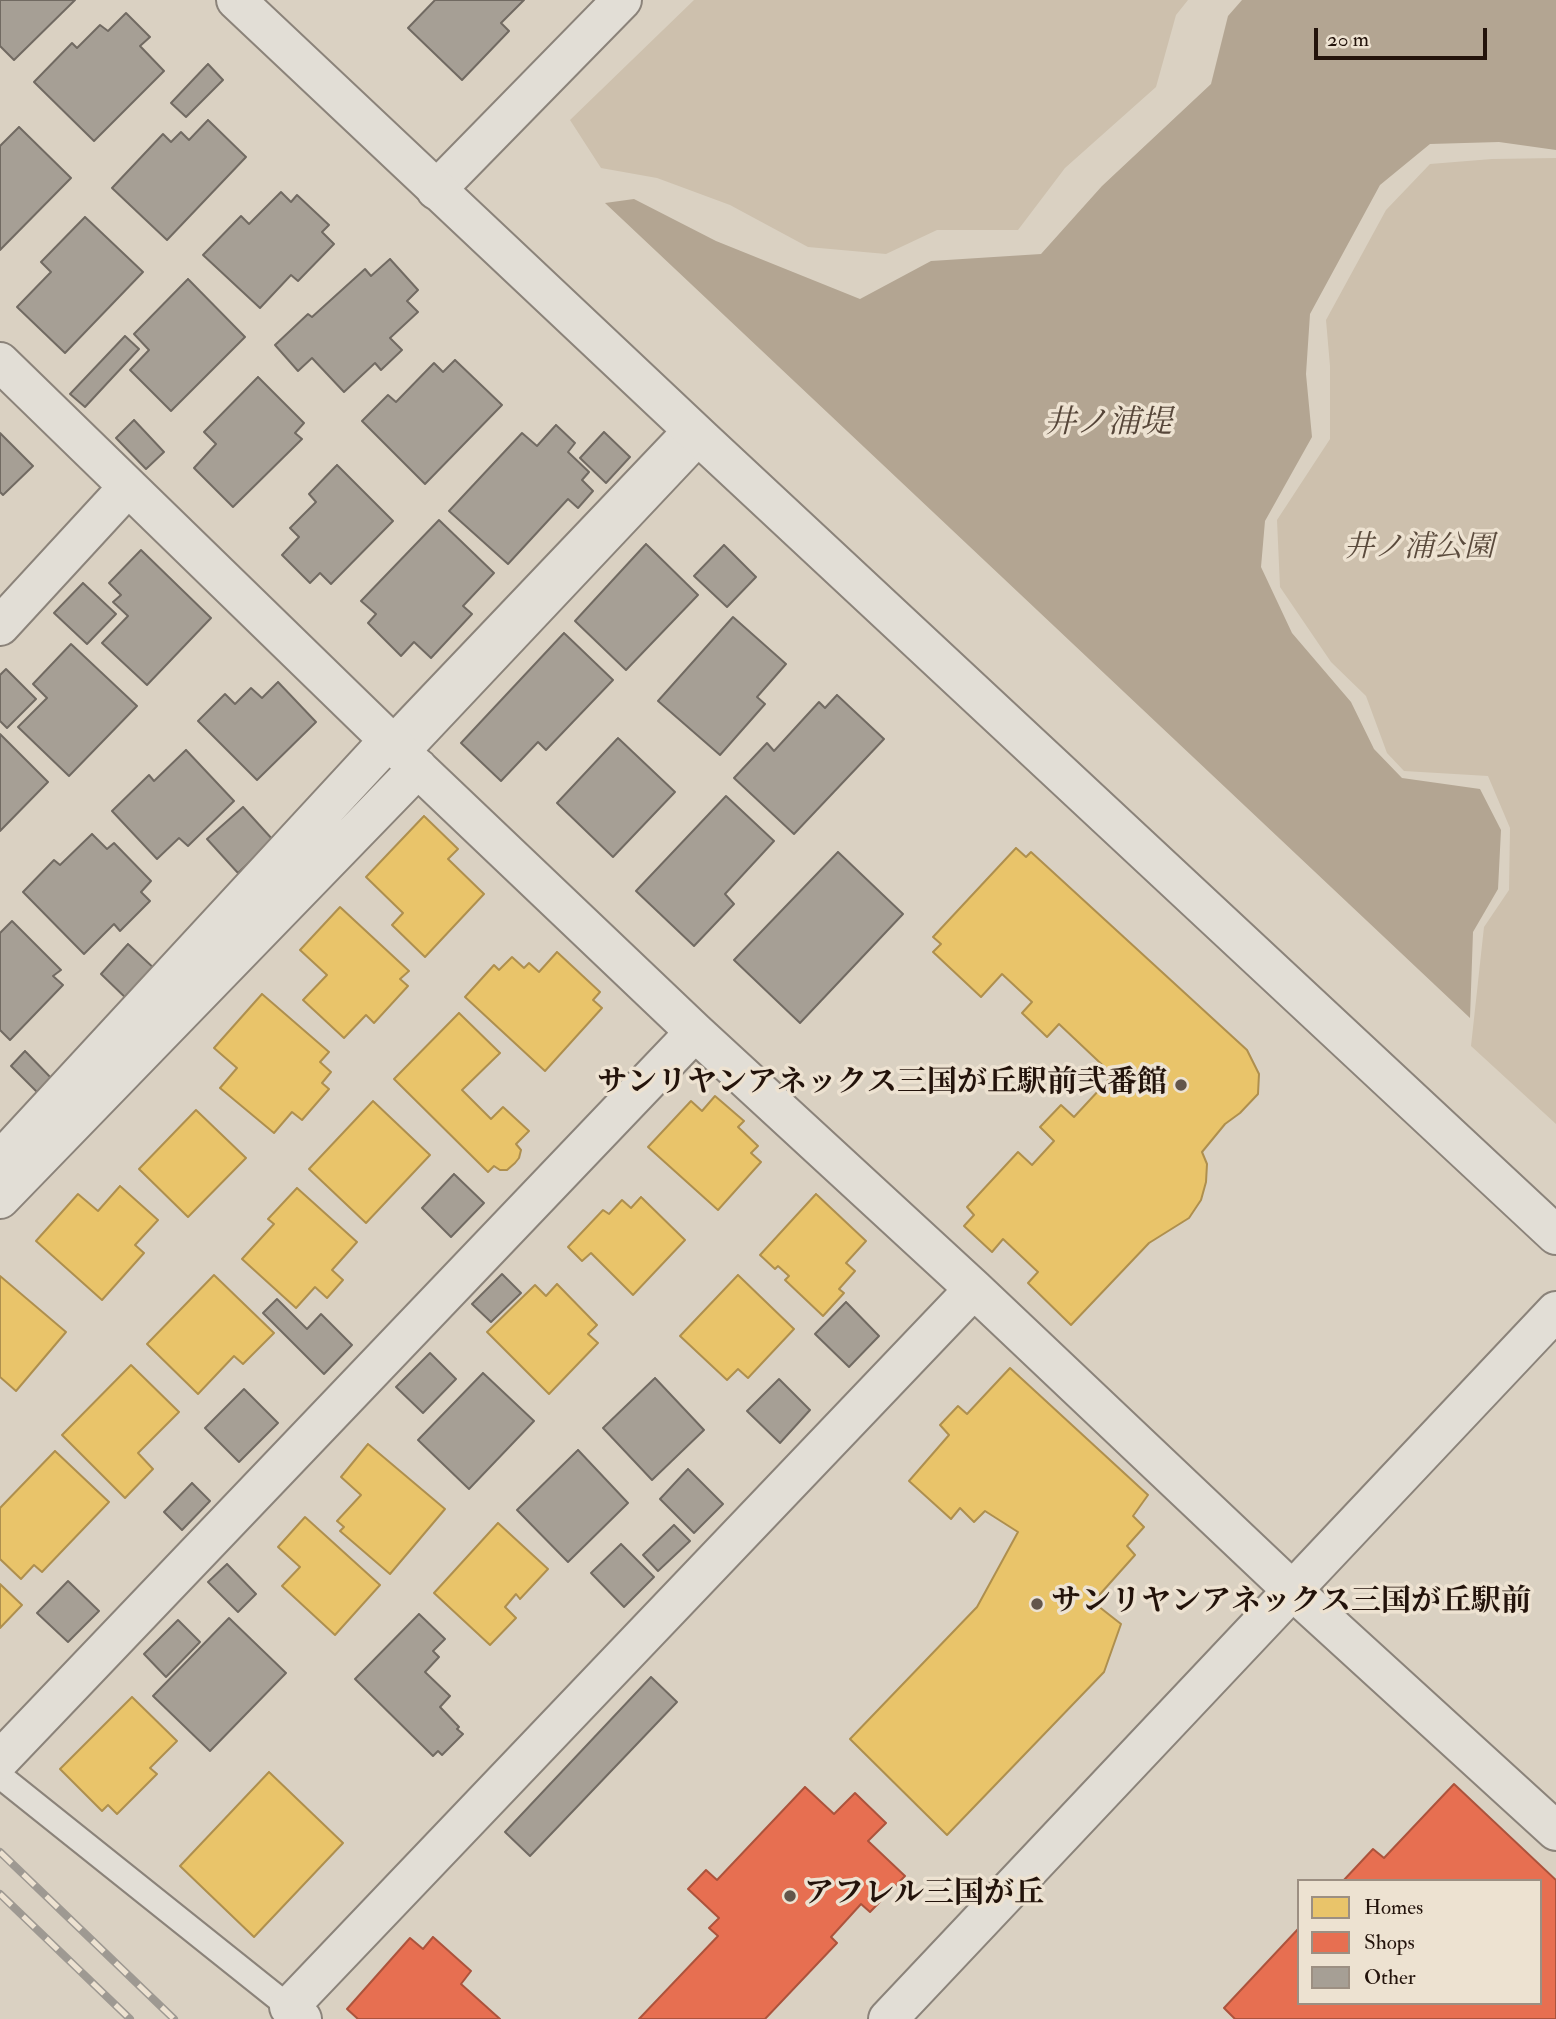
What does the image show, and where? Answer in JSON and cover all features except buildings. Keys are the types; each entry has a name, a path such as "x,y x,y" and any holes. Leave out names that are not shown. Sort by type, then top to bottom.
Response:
{"street":[{"path":"236,0 436,190 1556,1234"},
{"path":"436,190 622,0"},
{"path":"0,362 404,755 695,1032 974,1289 1293,1591 1556,1831"},
{"path":"0,626 128,487"},
{"path":"0,1161 404,755"},
{"path":"0,1199 404,755"},
{"path":"0,1760 695,1032"},
{"path":"295,2013 974,1289"},
{"path":"888,2019 1556,1311"}],"lane":[{"path":"404,755 696,433"},
{"path":"0,1776 295,2013"}],"green space":[{"path":"694,0 1188,0 1176,15 1156,87 1065,168 1018,230 937,230 886,254 808,247 730,205 657,178 601,168 570,120"},
{"name":"井ノ浦公園","path":"1556,158 1556,1124 1471,1046 1484,927 1509,890 1510,828 1488,776 1404,771 1387,753 1366,696 1331,662 1280,587 1277,520 1330,439 1330,366 1326,320 1386,210 1430,164"}],"water":[{"name":"井ノ浦堤","path":"1242,0 1556,0 1556,150 1499,142 1430,144 1380,185 1310,314 1306,374 1312,437 1265,521 1261,567 1292,633 1351,702 1374,749 1402,778 1480,789 1501,830 1498,889 1473,932 1470,1018 605,203 634,199 716,241 860,299 931,261 1041,254 1102,186 1211,84 1228,16"}],"railway":[{"path":"0,1852 174,2019"},
{"path":"0,1894 130,2019"}],"place":[{"name":"サンリヤンアネックス三国が丘駅前弐番館","path":"1181,1085"},
{"name":"サンリヤンアネックス三国が丘駅前","path":"1037,1604"},
{"name":"アフレル三国が丘","path":"790,1896"}]}
